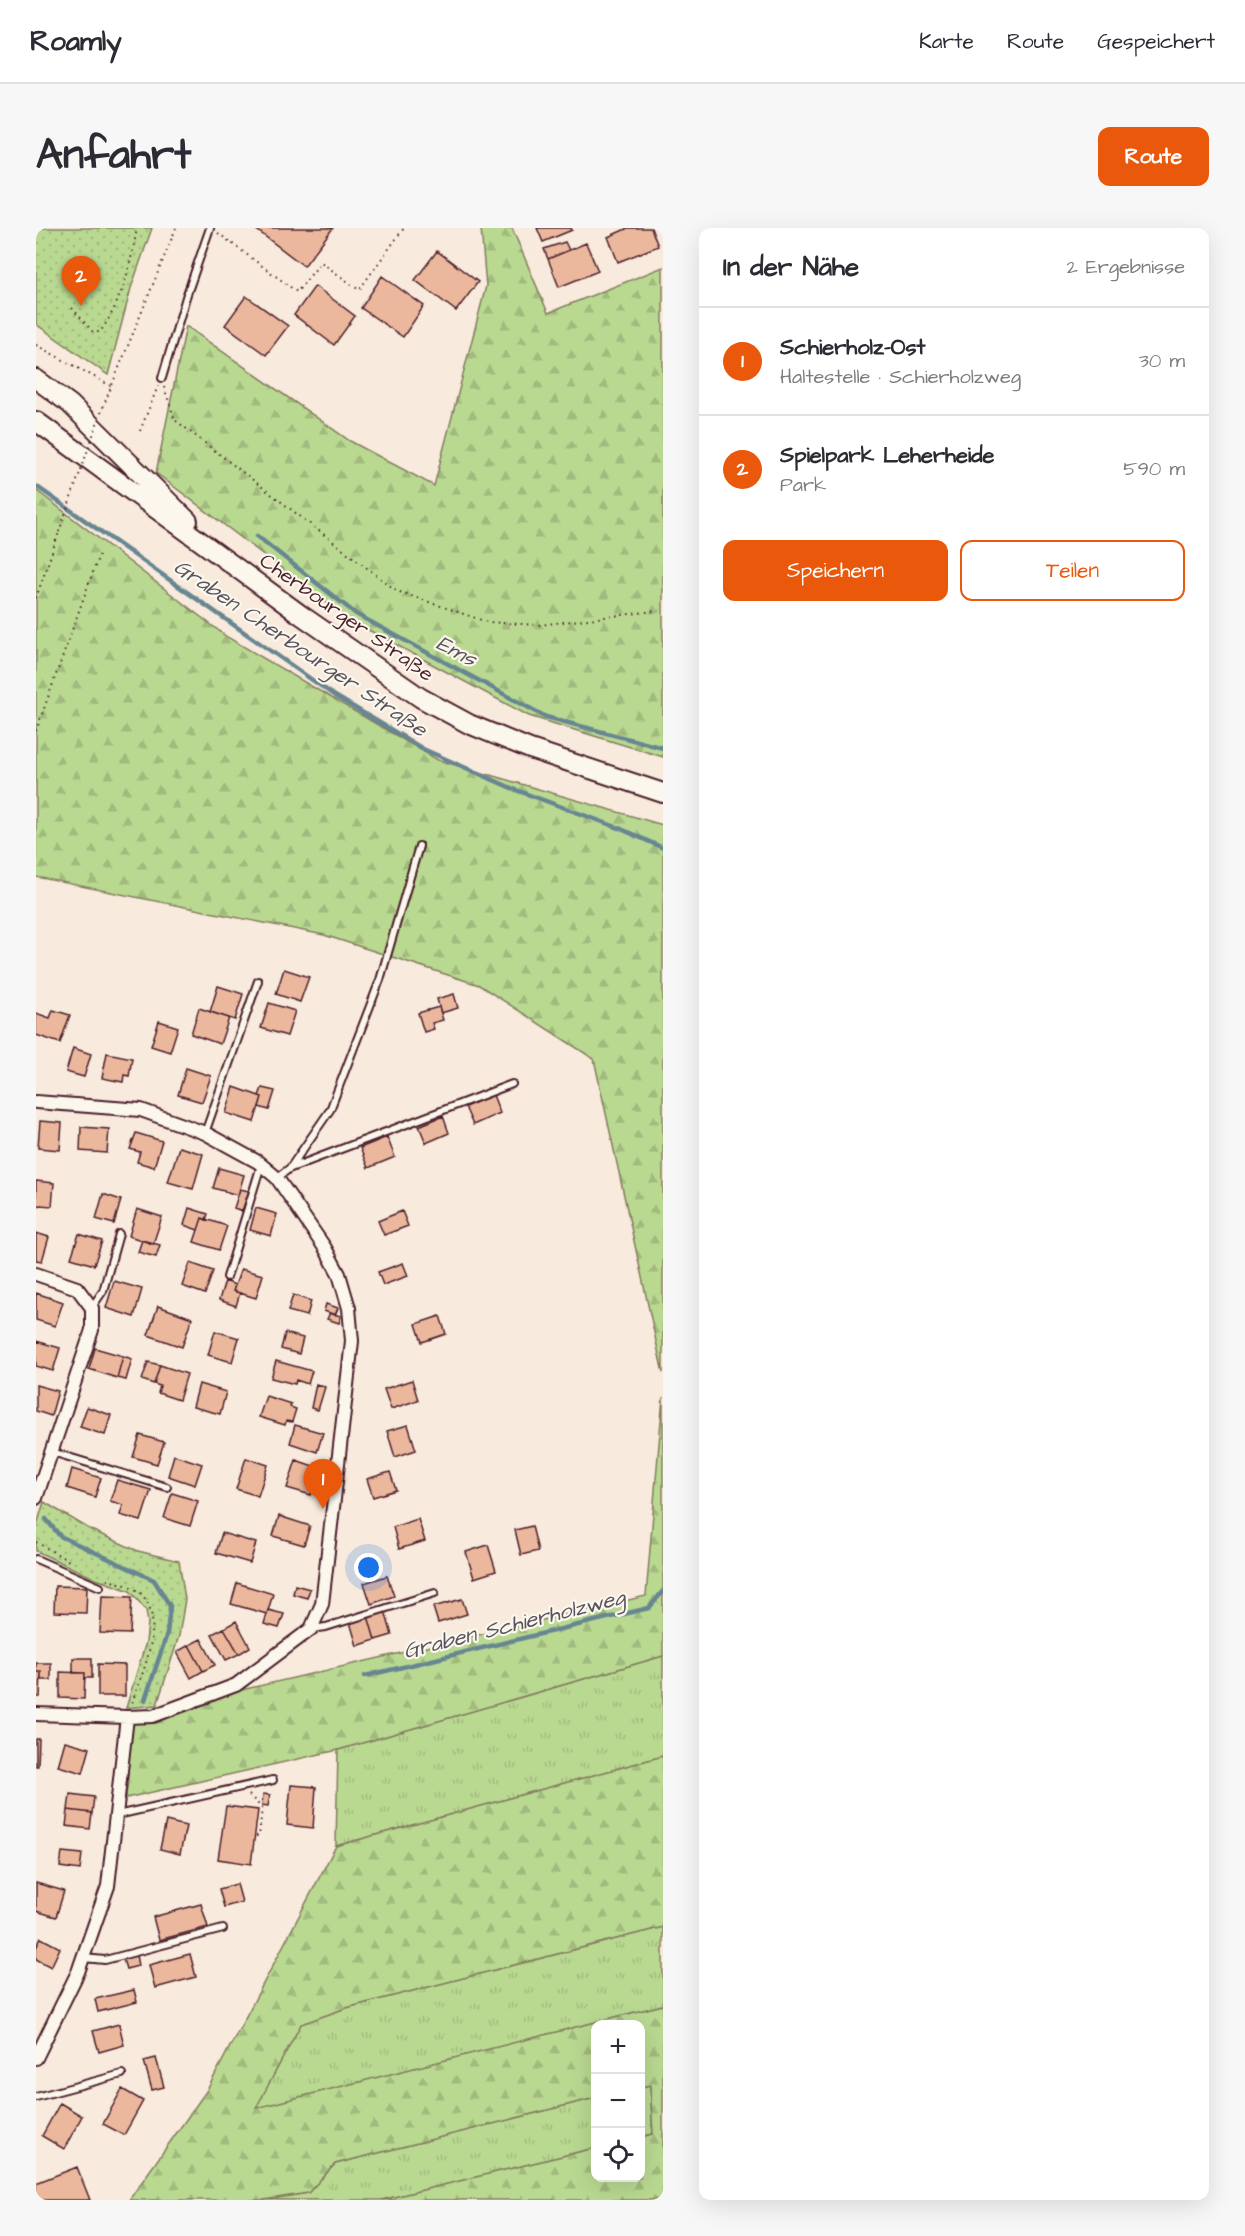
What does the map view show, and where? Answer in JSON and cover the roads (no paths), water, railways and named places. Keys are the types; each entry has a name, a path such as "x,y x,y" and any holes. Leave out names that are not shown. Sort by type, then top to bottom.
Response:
{"main road":[{"path":"36,379 70,404 225,559"},
{"name":"Cherbourger Straße","path":"36,421 360,657 421,698 469,724 530,749 663,793"}],"street":[{"path":"36,1102 141,1110 205,1133 261,1165 277,1178 325,1248 339,1274 349,1308 352,1341 322,1604 311,1629 236,1685 153,1716 127,1718 36,1714"},
{"path":"36,1274 77,1288 92,1308 92,1330 36,1498"},
{"path":"36,2058 83,1958 108,1886 127,1718"}],"lane":[{"path":"162,378 186,297 210,228"},
{"path":"290,1168 330,1110 380,980 419,846"},
{"path":"205,1133 258,981"},
{"path":"277,1178 290,1168 512,1084"},
{"path":"227,1277 261,1165"},
{"path":"92,1308 103,1291 119,1234"},
{"path":"51,1452 167,1487"},
{"path":"36,1559 99,1587"},
{"path":"311,1629 326,1627 435,1593"},
{"path":"117,1815 273,1780"},
{"path":"83,1958 105,1960 223,1929"},
{"path":"36,2097 122,2074"}],"waterway":[{"name":"Graben Cherbourger Straße","path":"36,486 335,696 423,749 516,790 619,828 663,848"},
{"name":"Ems","path":"257,536 356,614 546,717 663,748"},
{"name":"Graben Schierholzweg","path":"46,1519 60,1536 154,1580 170,1606 167,1634 145,1700"},
{"name":"Graben Schierholzweg","path":"365,1676 649,1608 663,1591"}],"place":[{"name":"Spielpark Leherheide","path":"81,306"},
{"name":"Schierholz-Ost","path":"323,1509"}]}
